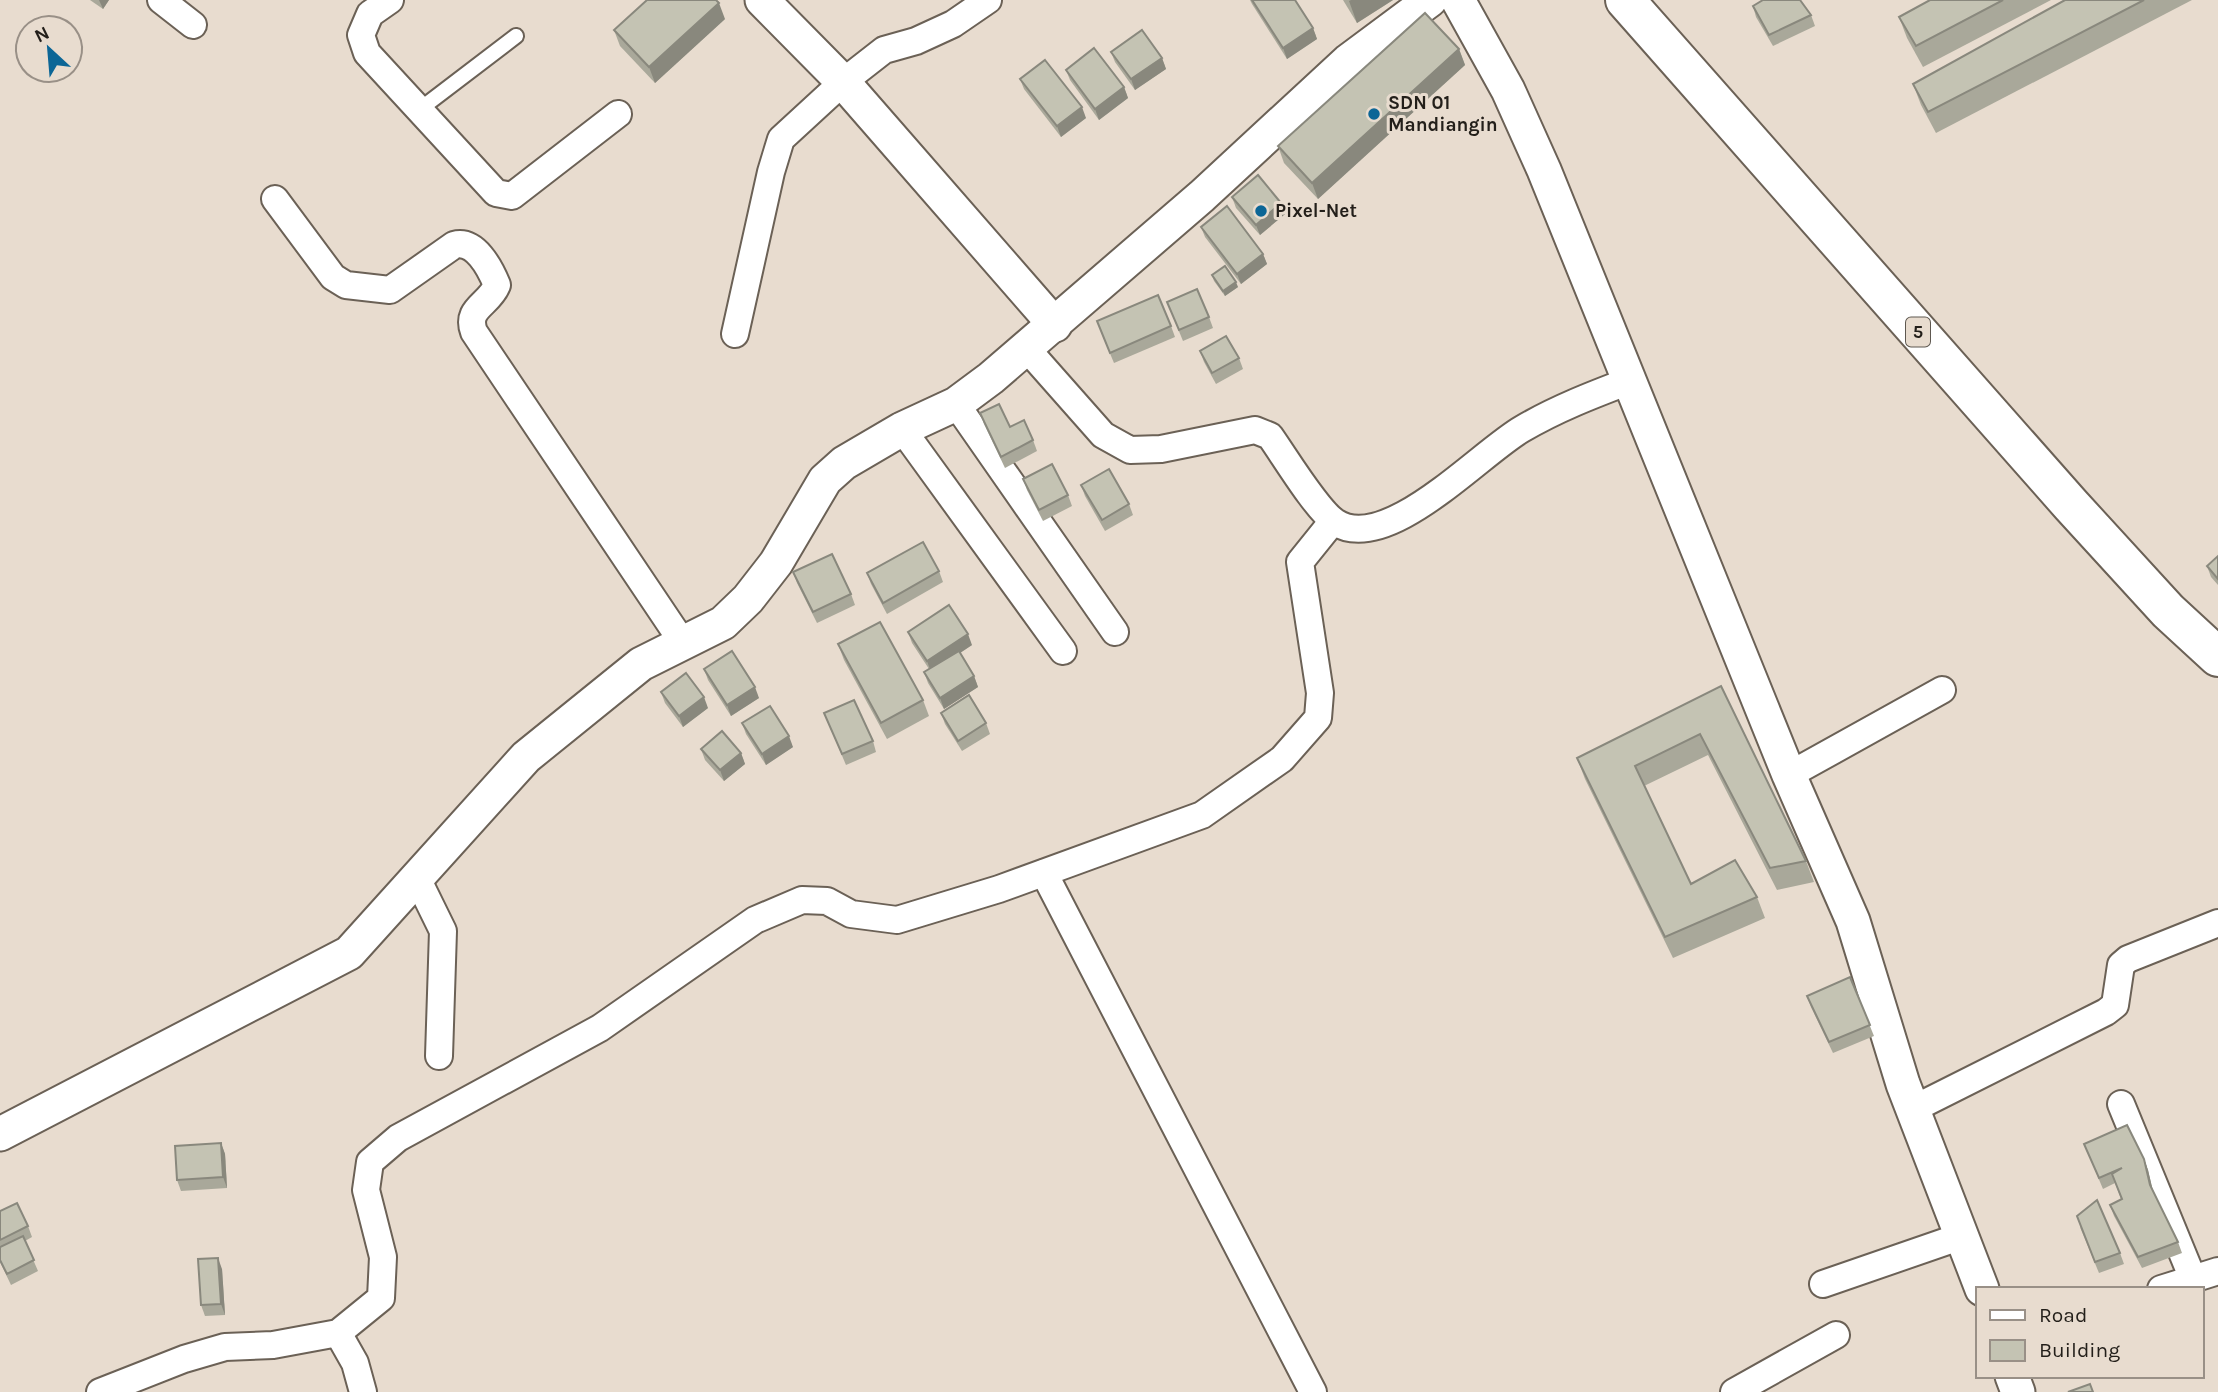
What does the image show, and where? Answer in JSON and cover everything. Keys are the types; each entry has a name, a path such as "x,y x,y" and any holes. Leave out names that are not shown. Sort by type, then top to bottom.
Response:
{"highway":[{"name":"5","path":"1625,0 2071,505 2168,611 2218,657"}],"street":[{"path":"161,0 193,25"},
{"path":"390,0 370,14 361,35 367,53 496,193 512,195 618,114"},
{"path":"762,0 843,82 1055,325"},
{"path":"735,334 771,172 781,139 843,82 884,50 916,41 953,24 988,0"},
{"path":"0,1134 349,953 526,757 641,664 723,622 748,599 776,563 825,480 844,463 902,429 956,404 1027,349 1202,197 1348,61 1430,0"},
{"path":"1458,0 1508,90 1539,159 1789,775 1853,921 1913,1108 1981,1287"},
{"path":"275,199 333,277 346,285 390,289 454,245 462,242 472,246 497,285 494,293 473,312 471,322 474,332 683,643"},
{"path":"1027,349 1103,435 1130,450 1161,449 1255,430 1270,436 1333,521 1352,529 1366,530 1391,520 1444,489 1519,430 1577,400 1629,382"},
{"path":"956,404 1115,632"},
{"path":"902,429 1063,651"},
{"path":"100,1392 184,1359 225,1347 273,1345 338,1333 381,1298 383,1257 366,1190 370,1162 398,1138 600,1028 755,920 802,900 827,901 851,914 897,920 1044,873 1202,815 1282,759 1318,718 1320,693 1300,562 1333,521"},
{"path":"1789,775 1942,690"},
{"path":"1044,873 1313,1392"},
{"path":"417,878 443,931 439,1056"},
{"path":"1913,1108 2106,1012 2115,1005 2119,993 2121,965 2128,959 2218,923"},
{"path":"2121,1104 2205,1275 2167,1287"},
{"path":"1824,1284 1962,1236"},
{"path":"338,1333 355,1363 363,1392"},
{"path":"1734,1392 1836,1335"}],"lane":[{"path":"419,110 516,36"}],"building":[{"path":"647,0 716,0 719,3 649,67 614,30"},
{"path":"1252,0 1295,0 1313,28 1283,48"},
{"path":"1763,0 1800,0 1811,15 1769,35 1753,6"},
{"path":"1930,0 2003,0 1916,46 1899,17"},
{"path":"2065,0 2144,0 1928,112 1913,84"},
{"name":"SDN 01 Mandiangin","path":"1425,13 1459,49 1312,183 1278,146"},
{"path":"1142,30 1162,58 1131,79 1111,52"},
{"path":"1094,48 1124,87 1095,109 1066,70"},
{"path":"1045,60 1082,107 1057,126 1020,79"},
{"name":"Pixel-Net","path":"1258,175 1281,203 1256,225 1232,197"},
{"path":"1227,206 1263,254 1237,274 1201,227"},
{"path":"1225,266 1236,282 1223,291 1212,275"},
{"path":"1197,289 1209,317 1179,330 1167,302"},
{"path":"1158,295 1171,326 1110,353 1097,321"},
{"path":"1226,336 1239,358 1212,373 1200,351"},
{"path":"999,404 1010,427 1024,420 1033,440 1001,457 980,413"},
{"path":"1052,464 1068,495 1039,510 1023,479"},
{"path":"1109,469 1129,504 1102,520 1081,485"},
{"path":"923,542 939,571 883,603 867,573"},
{"path":"832,554 851,594 813,612 793,572"},
{"path":"2218,556 2218,579 2207,566"},
{"path":"949,605 968,634 927,661 908,632"},
{"path":"880,622 923,700 881,723 838,644"},
{"path":"732,651 755,687 727,705 704,669"},
{"path":"959,651 974,676 940,698 924,672"},
{"path":"686,673 704,697 679,716 661,692"},
{"path":"1721,686 1806,861 1770,868 1700,734 1635,766 1691,884 1735,860 1757,897 1665,937 1577,758"},
{"path":"969,695 986,723 958,741 941,713"},
{"path":"854,700 873,741 842,754 824,713"},
{"path":"770,706 789,736 762,754 742,723"},
{"path":"722,731 741,753 720,770 701,749"},
{"path":"1850,977 1870,1025 1829,1042 1807,996"},
{"path":"2127,1125 2144,1159 2150,1185 2178,1242 2138,1257 2110,1205 2122,1199 2112,1174 2122,1168 2099,1178 2084,1144"},
{"path":"221,1143 223,1177 177,1180 175,1146"},
{"path":"2097,1200 2120,1253 2095,1262 2077,1216"},
{"path":"17,1203 28,1226 0,1240 0,1211"},
{"path":"23,1236 34,1260 7,1274 0,1260 0,1247"},
{"path":"218,1258 221,1304 201,1305 198,1259"},
{"path":"2090,1384 2093,1392 2068,1392"}],"place":[{"name":"SDN 01 Mandiangin","path":"1374,114"},
{"name":"Pixel-Net","path":"1261,211"}]}
